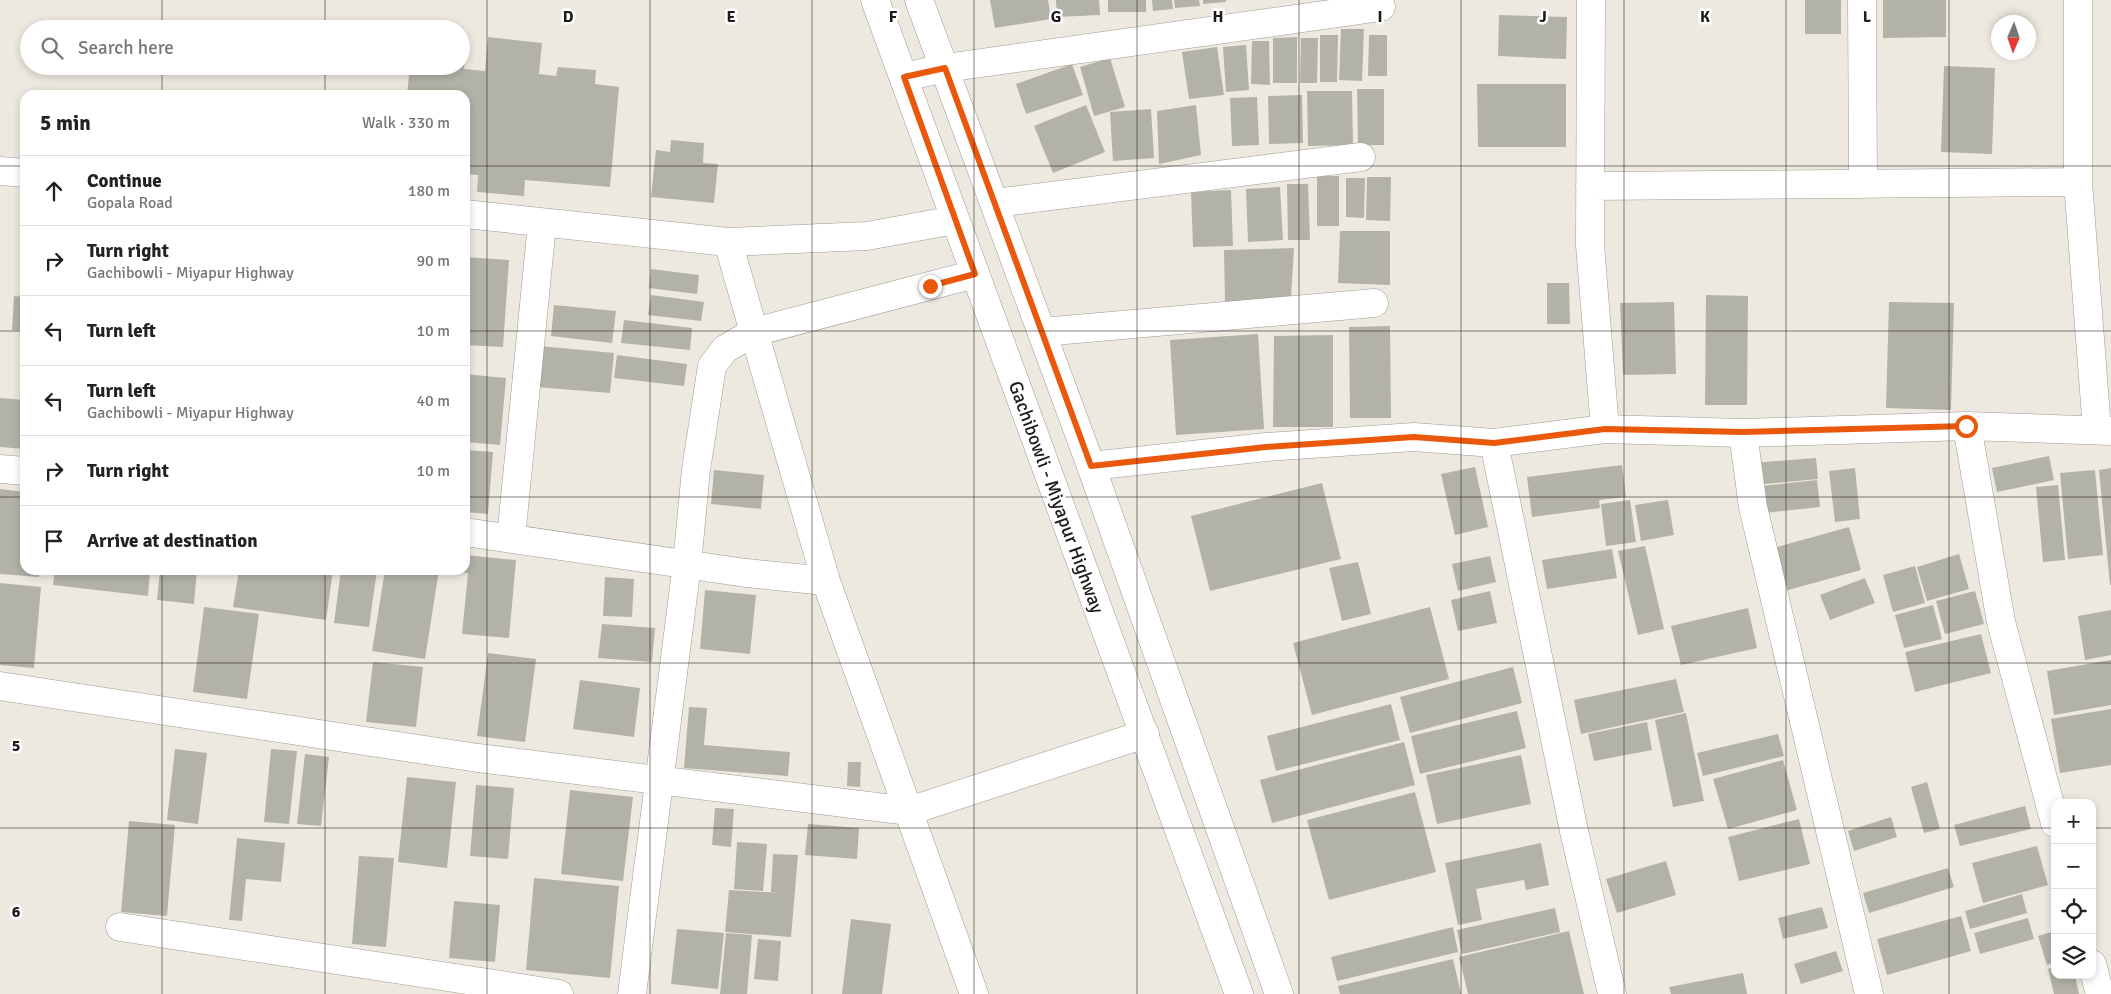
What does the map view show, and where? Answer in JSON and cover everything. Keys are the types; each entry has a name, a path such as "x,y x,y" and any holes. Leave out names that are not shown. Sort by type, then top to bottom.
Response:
{"street":[{"name":"Gachibowli - Miyapur Highway","path":"875,0 1239,994"},
{"path":"919,0 1091,466 1279,994"},
{"path":"1591,0 1590,245 1605,429"},
{"path":"1862,0 1863,184"},
{"path":"1091,466 1266,447 1414,437 1494,443 1605,429 1743,432 1966,426 2104,430 2078,182 2078,0"},
{"path":"904,77 945,68 1381,7"},
{"path":"995,203 1361,157"},
{"path":"0,171 20,173"},
{"path":"1590,186 2078,182"},
{"path":"470,215 542,224 728,242 867,236 955,220"},
{"path":"511,538 542,224"},
{"path":"728,242 826,581 974,994"},
{"path":"632,994 687,564 696,470 712,366 726,350 754,332 975,274"},
{"path":"1042,332 1374,303"},
{"path":"1966,426 2001,622 2051,808"},
{"path":"1743,432 1753,506 1869,994"},
{"path":"1494,443 1574,831 1612,994"},
{"path":"0,469 20,471"},
{"path":"470,533 687,564 826,581"},
{"path":"0,686 478,758 909,811 1145,734"},
{"path":"120,927 558,994"},
{"path":"2096,979 2100,994"}],"building":[{"path":"990,0 1048,0 1051,19 995,28"},
{"path":"1056,0 1099,0 1100,15 1057,17"},
{"path":"1108,0 1146,0 1146,12 1108,12"},
{"path":"1152,0 1172,0 1173,9 1153,11"},
{"path":"1174,0 1199,0 1200,6 1175,8"},
{"path":"1203,0 1226,0 1226,2 1203,4"},
{"path":"1805,0 1841,0 1841,34 1805,34"},
{"path":"1883,0 1946,0 1946,37 1883,38"},
{"path":"1499,15 1567,17 1566,59 1498,56"},
{"path":"1341,29 1364,29 1362,81 1339,80"},
{"path":"1320,35 1338,35 1337,82 1320,82"},
{"path":"1369,35 1387,35 1387,76 1368,76"},
{"path":"488,37 542,43 539,74 556,76 558,67 596,70 595,84 619,87 610,187 525,180 524,196 477,192 478,175 470,174 470,90 408,90 409,75 470,75 470,70 485,71"},
{"path":"1297,37 1297,83 1273,83 1273,38"},
{"path":"1301,38 1318,38 1317,83 1300,83"},
{"path":"1252,41 1269,41 1270,85 1251,84"},
{"path":"1246,45 1249,90 1226,92 1223,47"},
{"path":"1217,47 1224,95 1189,99 1182,52"},
{"path":"1110,58 1125,107 1094,116 1080,67"},
{"path":"1072,64 1083,95 1026,114 1016,84"},
{"path":"1944,66 1995,68 1992,154 1941,152"},
{"path":"1477,84 1566,84 1566,147 1478,147"},
{"path":"1357,89 1384,89 1384,145 1358,145"},
{"path":"1307,91 1352,91 1353,145 1308,146"},
{"path":"1302,95 1303,143 1269,144 1268,96"},
{"path":"1257,97 1259,145 1232,146 1230,98"},
{"path":"1086,105 1105,152 1053,173 1034,126"},
{"path":"1196,105 1201,155 1159,164 1157,111"},
{"path":"1151,109 1154,158 1113,161 1110,112"},
{"path":"671,140 704,143 703,163 718,164 714,203 651,197 656,150 670,152"},
{"path":"1317,176 1339,176 1339,226 1317,226"},
{"path":"1367,177 1391,177 1390,221 1366,220"},
{"path":"1346,178 1365,178 1364,218 1346,217"},
{"path":"1287,184 1308,184 1310,240 1288,240"},
{"path":"1280,187 1283,240 1248,242 1246,189"},
{"path":"1231,190 1233,246 1193,247 1191,192"},
{"path":"1340,231 1390,231 1390,285 1338,283"},
{"path":"1294,248 1291,298 1225,304 1224,250"},
{"path":"470,257 509,260 503,347 470,345"},
{"path":"651,269 699,275 697,294 649,288"},
{"path":"1547,283 1569,283 1570,324 1547,324"},
{"path":"651,295 704,302 701,321 648,315"},
{"path":"1706,295 1748,296 1747,405 1705,405"},
{"path":"14,296 20,297 20,331 12,330"},
{"path":"1674,302 1676,374 1623,375 1620,303"},
{"path":"1889,302 1954,303 1951,410 1886,408"},
{"path":"554,305 616,311 612,343 551,336"},
{"path":"624,320 692,328 690,350 621,343"},
{"path":"1390,326 1391,418 1350,418 1349,327"},
{"path":"1258,334 1264,429 1176,435 1170,340"},
{"path":"1333,335 1333,427 1273,427 1274,336"},
{"path":"540,346 614,353 610,393 536,387"},
{"path":"617,355 687,364 684,386 614,378"},
{"path":"470,374 506,378 500,445 470,442"},
{"path":"0,398 20,400 20,449 0,447"},
{"path":"470,450 493,452 488,514 470,512"},
{"path":"2049,456 2054,480 1997,492 1992,468"},
{"path":"1816,458 1818,479 1755,485 1753,463"},
{"path":"1622,465 1626,497 1599,500 1600,508 1532,517 1527,477"},
{"path":"1475,467 1488,527 1455,535 1441,474"},
{"path":"1855,468 1860,519 1835,522 1829,471"},
{"path":"2111,468 2111,585 2110,585 2099,470"},
{"path":"714,470 764,475 761,509 711,504"},
{"path":"2095,470 2103,555 2068,559 2060,473"},
{"path":"1817,480 1820,507 1765,513 1762,486"},
{"path":"1322,483 1341,559 1210,591 1191,516"},
{"path":"2058,485 2065,560 2043,562 2036,487"},
{"path":"0,489 20,491 20,575 39,575 39,577 0,574"},
{"path":"1630,500 1636,542 1606,546 1601,504"},
{"path":"1668,500 1674,535 1641,541 1635,505"},
{"path":"1849,527 1861,570 1781,592 1770,549"},
{"path":"1645,546 1664,629 1638,635 1618,551"},
{"path":"1612,549 1617,578 1547,589 1542,560"},
{"path":"1959,554 1969,589 1927,601 1917,567"},
{"path":"470,555 516,560 509,638 462,634 468,575 470,575"},
{"path":"1490,556 1496,582 1458,591 1452,564"},
{"path":"1358,562 1371,614 1342,621 1329,568"},
{"path":"1915,566 1925,603 1893,612 1883,575"},
{"path":"54,575 150,575 148,596 53,585"},
{"path":"160,575 197,575 194,604 157,600"},
{"path":"238,575 332,575 326,620 233,607"},
{"path":"340,575 376,575 369,627 334,623"},
{"path":"384,575 438,575 425,659 372,651"},
{"path":"605,577 634,579 632,617 603,616"},
{"path":"1865,578 1875,603 1830,620 1820,595"},
{"path":"0,583 41,587 34,668 0,665"},
{"path":"705,590 756,595 750,654 700,649"},
{"path":"1490,591 1497,623 1458,631 1451,600"},
{"path":"1975,591 1984,624 1945,634 1936,601"},
{"path":"1933,605 1942,639 1904,648 1895,615"},
{"path":"204,607 259,614 247,699 193,692"},
{"path":"1430,607 1449,679 1312,715 1293,643"},
{"path":"1748,608 1757,648 1681,665 1671,626"},
{"path":"2111,610 2111,655 2085,660 2078,616"},
{"path":"602,624 655,628 652,662 598,658"},
{"path":"1981,634 1991,673 1915,692 1905,652"},
{"path":"488,653 536,659 525,742 477,736"},
{"path":"2111,660 2111,705 2054,715 2047,671"},
{"path":"373,662 423,667 416,727 366,722"},
{"path":"1513,667 1522,703 1410,733 1400,697"},
{"path":"1676,679 1684,712 1581,734 1574,700"},
{"path":"580,680 640,688 634,737 573,729"},
{"path":"1391,704 1400,740 1276,771 1267,736"},
{"path":"689,707 707,708 704,745 790,752 788,776 684,768"},
{"path":"2111,709 2111,765 2060,773 2051,719"},
{"path":"1517,711 1526,748 1420,774 1411,736"},
{"path":"1686,713 1704,801 1673,807 1655,720"},
{"path":"1647,722 1652,750 1594,761 1588,734"},
{"path":"1778,734 1784,756 1703,776 1697,753"},
{"path":"1404,742 1415,785 1272,823 1260,780"},
{"path":"175,749 207,753 198,824 167,820"},
{"path":"271,749 297,751 289,824 264,822"},
{"path":"305,754 329,757 321,826 297,824"},
{"path":"1521,755 1531,804 1437,824 1426,775"},
{"path":"1783,760 1797,810 1728,829 1713,779"},
{"path":"848,762 861,762 860,787 847,786"},
{"path":"407,777 456,782 447,868 398,862"},
{"path":"1927,782 1940,829 1924,833 1911,787"},
{"path":"476,785 514,788 508,859 470,856"},
{"path":"570,790 633,797 623,881 561,874"},
{"path":"1415,792 1436,872 1329,900 1307,820"},
{"path":"2025,806 2031,829 1960,846 1954,825"},
{"path":"715,808 734,809 731,847 712,845"},
{"path":"1891,817 1897,837 1854,851 1848,831"},
{"path":"1799,819 1810,864 1739,881 1728,837"},
{"path":"129,821 175,825 167,916 121,912"},
{"path":"808,824 859,828 857,859 805,855"},
{"path":"237,838 285,843 281,882 246,879 242,921 229,920"},
{"path":"737,842 767,844 763,891 734,889"},
{"path":"1541,843 1549,885 1526,890 1524,880 1476,889 1482,920 1458,925 1445,863"},
{"path":"2037,846 2048,885 1983,903 1972,863"},
{"path":"773,854 798,855 791,937 725,932 729,890 784,893 771,892"},
{"path":"359,856 394,858 386,947 352,944"},
{"path":"1666,861 1676,895 1617,913 1606,879"},
{"path":"1948,868 1954,887 1869,913 1863,893"},
{"path":"534,878 619,886 610,978 526,970"},
{"path":"2022,894 2027,913 1970,929 1965,911"},
{"path":"454,901 500,905 495,962 449,958"},
{"path":"1822,907 1828,928 1783,939 1778,918"},
{"path":"1555,908 1560,932 1462,954 1457,930"},
{"path":"1961,916 1971,951 1887,975 1877,939"},
{"path":"2028,918 2034,939 1980,954 1974,933"},
{"path":"851,919 891,924 882,994 842,994"},
{"path":"1453,927 1458,952 1337,981 1331,957"},
{"path":"677,929 724,933 718,989 671,984"},
{"path":"1569,931 1584,994 1468,994 1459,957"},
{"path":"2051,932 2051,964 2047,965 2038,936"},
{"path":"726,933 752,935 747,994 720,994"},
{"path":"758,939 781,941 778,981 754,979"},
{"path":"1836,951 1843,971 1801,984 1794,964"},
{"path":"1453,959 1461,994 1340,994 1338,986"},
{"path":"2051,968 2051,979 2076,979 2079,994 2054,994 2048,969"},
{"path":"1743,973 1747,994 1671,994 1669,987"}],"route":[{"path":"930,286 975,274 904,77 945,68 1091,466 1266,447 1414,437 1494,443 1545,435 1605,429 1743,432 1966,426"}]}
